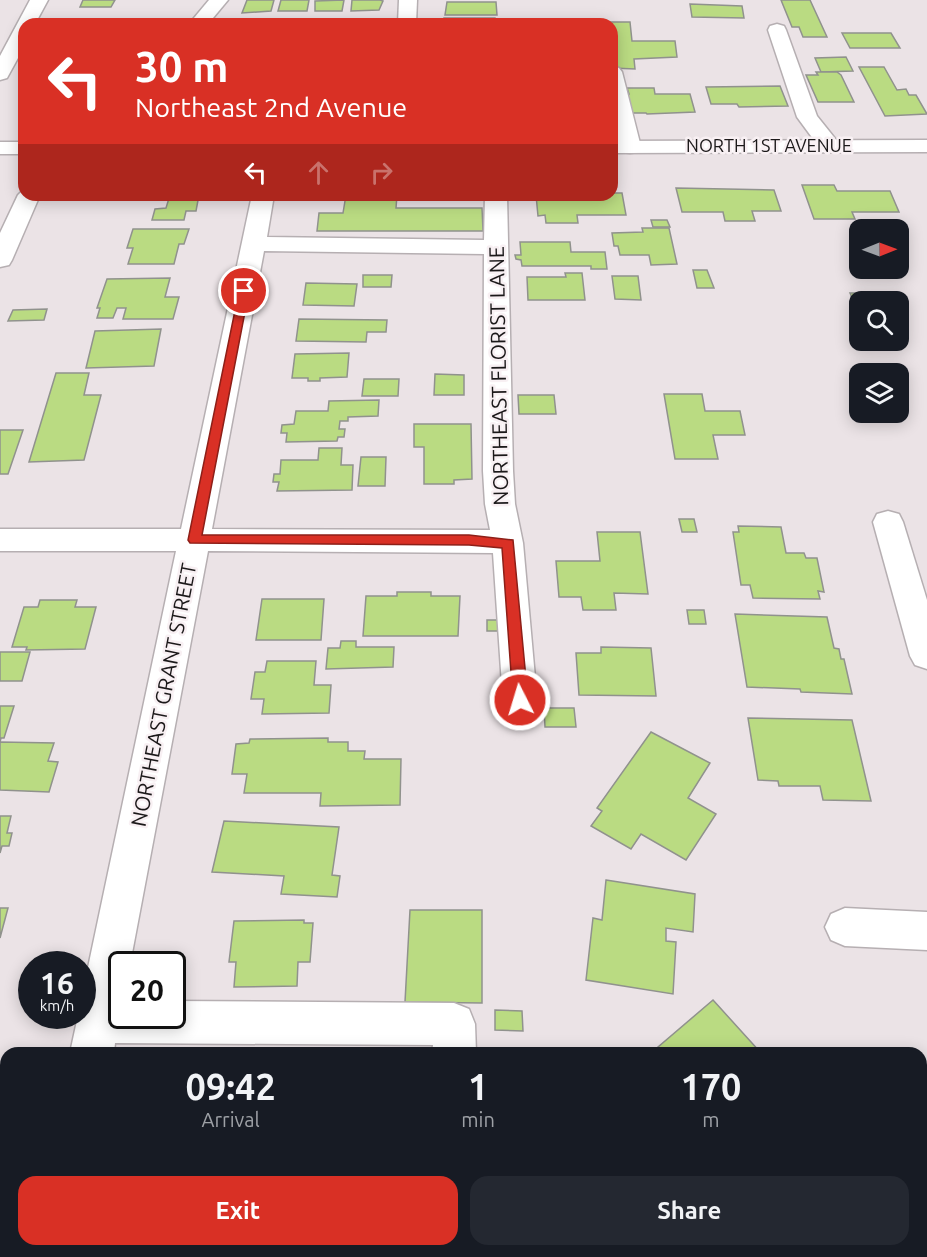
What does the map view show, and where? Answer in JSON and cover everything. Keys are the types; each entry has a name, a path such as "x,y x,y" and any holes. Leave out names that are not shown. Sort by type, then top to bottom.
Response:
{"street":[{"path":"30,18 39,0"},
{"path":"203,18 219,0"},
{"path":"406,18 408,0"},
{"path":"777,30 807,117 830,146"},
{"path":"0,74 18,40"},
{"path":"618,122 621,147"},
{"name":"NORTH 1ST AVENUE","path":"621,147 927,146"},
{"path":"0,148 18,148"},
{"path":"0,260 26,201"},
{"name":"NORTHEAST GRANT STREET","path":"95,1037 262,201"},
{"name":"NORTHEAST FLORIST LANE","path":"496,201 498,471 500,504 508,543 520,700"},
{"path":"254,244 496,247"},
{"path":"888,522 927,656"},
{"path":"0,540 469,540 508,543"},
{"path":"845,927 927,931"},
{"path":"95,1037 454,1038"}],"building":[{"path":"83,0 115,0 111,7 80,7"},
{"path":"247,0 274,0 271,11 242,13"},
{"path":"281,0 309,0 307,11 278,11"},
{"path":"344,0 342,11 315,11 315,1"},
{"path":"352,0 383,1 379,10 351,11"},
{"path":"781,0 810,0 827,37 803,37 799,27 792,27"},
{"path":"447,2 496,2 497,15 445,15"},
{"path":"690,4 742,6 744,18 692,17"},
{"path":"618,22 630,22 632,41 675,41 677,57 634,59 635,69 618,68"},
{"path":"842,33 891,33 900,48 850,48"},
{"path":"846,57 853,71 821,72 815,58"},
{"path":"859,67 884,67 897,90 906,89 909,95 916,95 927,114 885,116"},
{"path":"816,72 837,72 841,75 854,102 818,102 806,75 818,75"},
{"path":"780,86 788,106 739,107 737,104 711,104 706,87"},
{"path":"627,88 654,88 655,94 690,94 695,112 629,113 625,94 629,94"},
{"path":"802,185 834,185 837,191 890,191 899,212 852,212 855,219 814,219"},
{"path":"676,188 774,190 781,211 752,211 755,221 725,221 723,212 682,212"},
{"path":"618,193 622,193 626,215 577,215 578,223 546,223 545,215 538,216 537,201 618,201"},
{"path":"168,201 198,201 196,211 186,211 184,220 152,220 155,209 166,208"},
{"path":"345,201 397,201 396,208 482,208 483,231 317,231 319,213 343,213"},
{"path":"651,220 667,220 670,227 653,227"},
{"path":"642,228 669,228 677,264 651,265 649,255 620,255 618,246 614,246 612,233 643,232"},
{"path":"133,229 189,229 184,244 179,244 174,264 128,264 133,248 127,248"},
{"path":"520,242 570,242 571,252 605,252 607,269 591,269 591,266 522,266 521,260 516,259 515,255 521,255"},
{"path":"693,270 707,270 714,288 697,288"},
{"path":"565,273 582,273 585,300 528,300 527,277 566,277"},
{"path":"363,275 392,275 391,287 363,287"},
{"path":"612,276 638,276 641,300 615,299"},
{"path":"170,278 165,297 179,297 173,319 123,319 126,308 117,308 113,318 97,318 100,308 97,308 107,279"},
{"path":"306,283 357,284 354,306 303,305"},
{"path":"47,309 44,320 8,321 13,310"},
{"path":"299,319 387,320 386,332 367,332 366,342 296,341"},
{"path":"161,329 154,366 86,368 95,331"},
{"path":"349,353 347,377 320,378 320,381 292,378 295,354"},
{"path":"56,373 89,373 84,395 101,395 84,460 29,462"},
{"path":"435,374 464,375 464,395 434,395"},
{"path":"364,379 399,379 398,396 362,396"},
{"path":"664,394 702,394 705,411 740,411 745,435 713,435 718,459 675,459"},
{"path":"518,395 554,395 556,414 519,414"},
{"path":"379,400 378,416 348,417 348,421 340,421 339,429 345,429 344,437 338,437 337,441 286,442 287,433 281,433 282,425 294,424 296,411 328,411 329,401"},
{"path":"414,424 471,424 472,479 454,480 454,484 424,484 424,447 414,447"},
{"path":"0,430 23,430 8,474 0,474"},
{"path":"319,448 342,448 341,465 353,465 352,490 277,491 279,482 273,482 274,474 280,474 281,460 318,460"},
{"path":"361,457 386,457 385,486 358,486"},
{"path":"679,519 694,519 697,532 682,532"},
{"path":"738,526 781,527 786,553 804,553 806,558 817,558 824,592 818,591 820,599 753,598 750,585 741,585 733,532 739,532"},
{"path":"597,532 640,532 648,594 614,593 616,610 583,610 581,597 559,597 556,561 600,561"},
{"path":"397,592 431,592 431,596 460,596 458,636 363,636 366,596 397,596"},
{"path":"262,599 324,599 321,640 256,640"},
{"path":"40,600 77,600 75,607 96,607 85,649 26,650 27,647 12,647 24,607 38,607"},
{"path":"687,610 704,610 706,624 689,624"},
{"path":"735,614 827,617 834,648 839,649 841,659 844,659 852,694 747,687"},
{"path":"487,620 501,620 501,631 487,631"},
{"path":"341,641 356,641 356,647 394,647 393,667 326,669 328,648 340,648"},
{"path":"601,647 651,648 656,696 579,695 576,653 601,653"},
{"path":"0,652 30,652 22,681 0,681"},
{"path":"267,661 316,661 314,685 331,685 329,713 262,714 264,699 251,699 255,672 265,672"},
{"path":"0,706 14,706 4,738 1,738 0,742"},
{"path":"544,708 574,708 576,727 545,727"},
{"path":"748,718 852,720 871,801 823,800 820,786 779,786 778,781 758,780"},
{"path":"651,732 710,763 688,798 716,814 686,860 641,834 631,849 591,826 602,811 597,808"},
{"path":"328,738 328,742 348,742 348,751 365,751 364,759 401,759 400,805 320,806 321,793 244,793 247,774 232,774 236,744 249,743 250,739"},
{"path":"0,742 54,743 48,761 58,762 49,792 0,790"},
{"path":"0,816 11,816 7,833 12,833 9,846 2,846 0,853"},
{"path":"224,821 339,827 332,875 340,876 337,897 281,894 284,876 212,872"},
{"path":"606,880 695,894 693,932 666,928 666,941 676,942 673,994 586,980 593,918 602,920"},
{"path":"0,908 8,908 0,938"},
{"path":"410,910 482,910 482,1003 405,1002"},
{"path":"304,920 304,923 313,923 310,962 298,962 297,986 234,987 236,962 229,962 234,921"},
{"path":"713,1000 756,1047 658,1047"},
{"path":"495,1010 522,1011 523,1031 495,1030"}],"route":[{"path":"244,291 194,540 469,540 508,543 520,700"}]}
